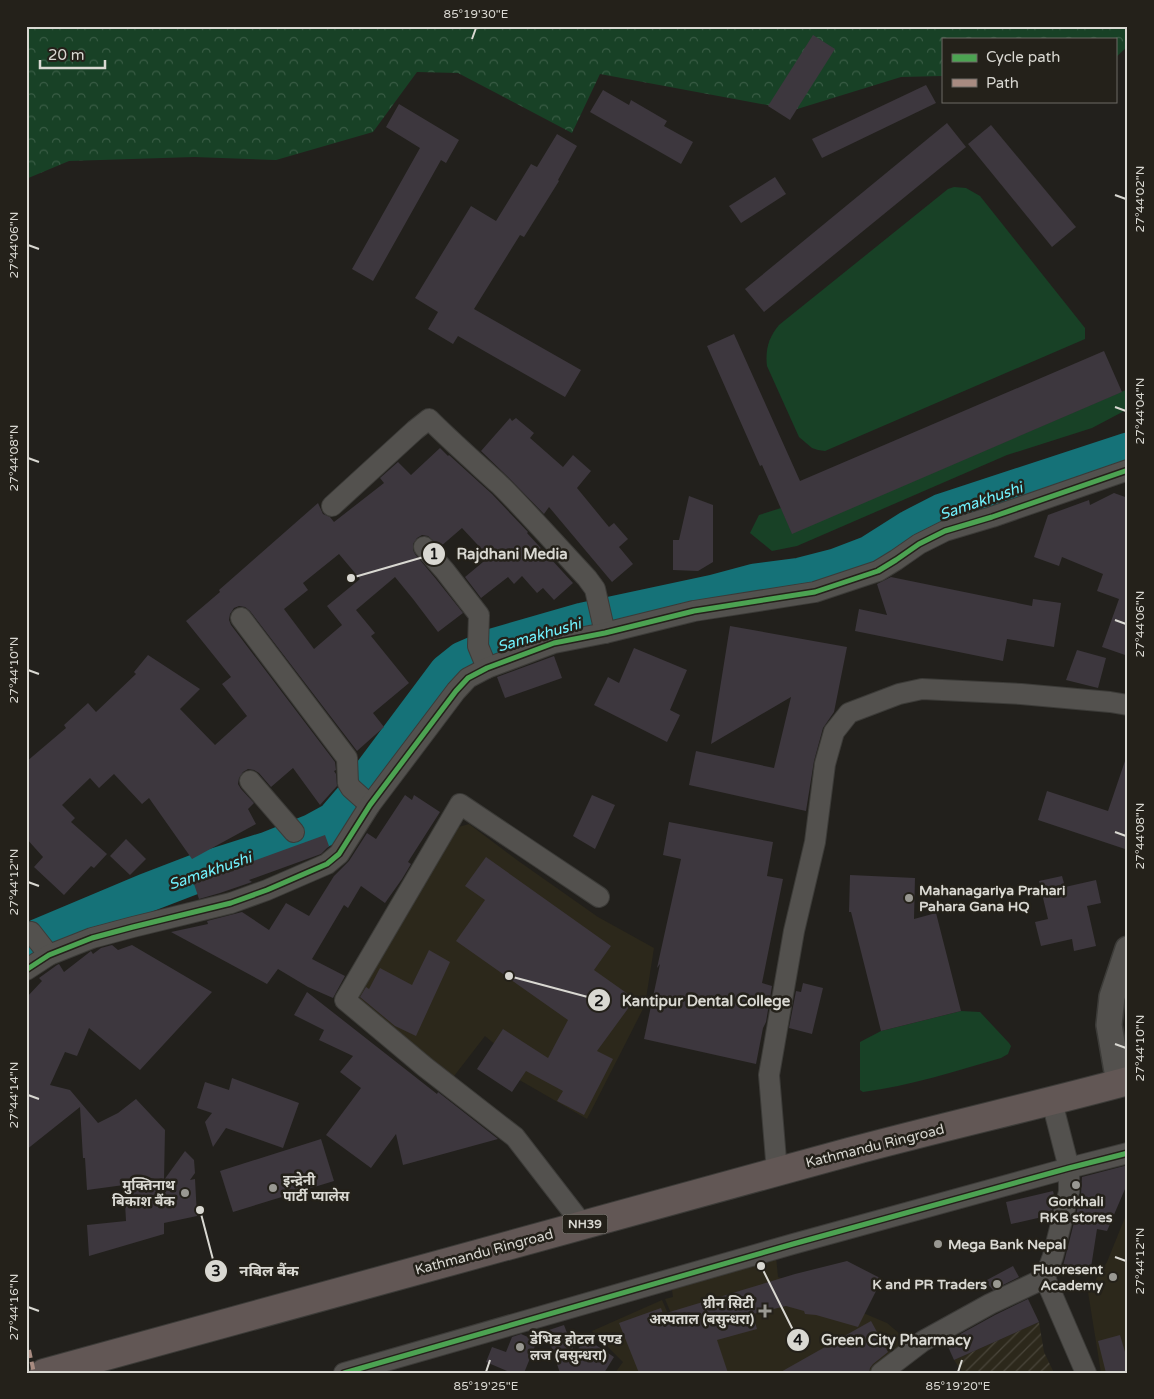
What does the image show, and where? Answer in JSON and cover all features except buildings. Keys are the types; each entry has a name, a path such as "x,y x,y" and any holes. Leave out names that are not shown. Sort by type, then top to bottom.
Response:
{"highway":[{"name":"Kathmandu Ringroad","path":"44,1373 852,1151 1052,1102 1123,1082"}],"street":[{"path":"332,506 429,419 518,504 587,578 595,589 603,623"},
{"path":"26,970 46,952 142,924 231,903 327,864 339,854 362,798 468,678 483,658 554,643 603,623 815,592 878,570 919,544 945,531 992,517 1128,470"},
{"path":"424,547 479,615 483,658"},
{"path":"241,618 347,758 348,783 362,798"},
{"path":"776,1172 768,1075 794,931 815,842 826,764 834,732 850,713 899,694 922,689 1021,694 1128,705"},
{"path":"250,781 294,832"},
{"path":"583,1225 515,1138 425,1067 345,1000 460,804 599,898"},
{"path":"31,932 46,952"},
{"path":"1123,1082 1109,1024 1120,995 1128,949"},
{"path":"1052,1102 1069,1168 1069,1192 1053,1256 1045,1278 1086,1373"},
{"path":"344,1373 793,1244 1128,1153"},
{"path":"881,1373 923,1341 990,1304 1045,1278"}],"shaded area":[{"path":"469,824 598,917 654,948 645,1005 587,1119 509,1074 516,1062 485,1036 451,1080 353,1003 455,828"},
{"name":"Fluoresent Academy","path":"1128,1210 1128,1373 1101,1373 1088,1292 1107,1262"},
{"name":"ग्रीन सिटी अस्पताल (बसुन्धरा)","path":"776,1256 778,1277 887,1323 912,1344 873,1373 696,1373 665,1299 673,1297 671,1284"},
{"path":"662,1300 694,1373 615,1373 623,1362 592,1331"},
{"path":"1039,1322 1044,1352 1054,1373 963,1373 954,1360"}],"green space":[{"path":"26,26 1128,26 1128,46 1116,57 1116,38 942,38 942,76 901,77 794,110 600,74 572,133 458,73 417,72 373,132 276,160 194,157 69,161 26,179"},
{"path":"954,187 966,188 980,196 1085,328 1085,339 825,451 812,448 799,437 767,366 767,349 773,334 779,325 948,189"},
{"path":"1128,389 1128,409 1092,428 1007,455 797,546 772,551 750,533 759,515 781,508 792,533"},
{"path":"961,1011 980,1012 1011,1046 1008,1054 1001,1058 915,1082 863,1092 860,1090 860,1042 881,1031"}],"waterway":[{"name":"Samakhushi","path":"26,947 39,938 146,893 198,873 268,851 313,833 335,821 353,800 448,673 463,661 493,648 583,622 714,594 755,583 801,577 836,568 870,555 911,529 942,513 1128,452"}],"marked path":[{"path":"29,1350 34,1373"}],"cycle path":[{"path":"26,970 49,955 92,938 231,903 267,890 327,864 339,854 370,805 456,691 468,678 487,668 554,643 605,633 694,611 815,592 878,571 919,544 945,531 992,517 1128,470"},
{"path":"344,1373 793,1244 1128,1153"}],"place":[{"name":"Rajdhani Media","path":"351,578"},
{"name":"Mahanagariya Prahari Pahara Gana HQ","path":"909,898"},
{"name":"Kantipur Dental College","path":"509,976"},
{"name":"Gorkhali RKB stores","path":"1076,1185"},
{"name":"इन्द्रेनी पार्टी प्यालेस","path":"273,1188"},
{"name":"मुक्तिनाथ बिकाश बैंक","path":"185,1193"},
{"name":"नबिल बैंक","path":"200,1210"},
{"name":"Mega Bank Nepal","path":"938,1244"},
{"name":"Green City Pharmacy","path":"761,1266"},
{"name":"Fluoresent Academy","path":"1113,1277"},
{"name":"K and PR Traders","path":"997,1284"},
{"name":"ग्रीन सिटी अस्पताल (बसुन्धरा)","path":"765,1311"},
{"name":"डेभिड होटल एण्ड लज (बसुन्धरा)","path":"520,1347"}]}
